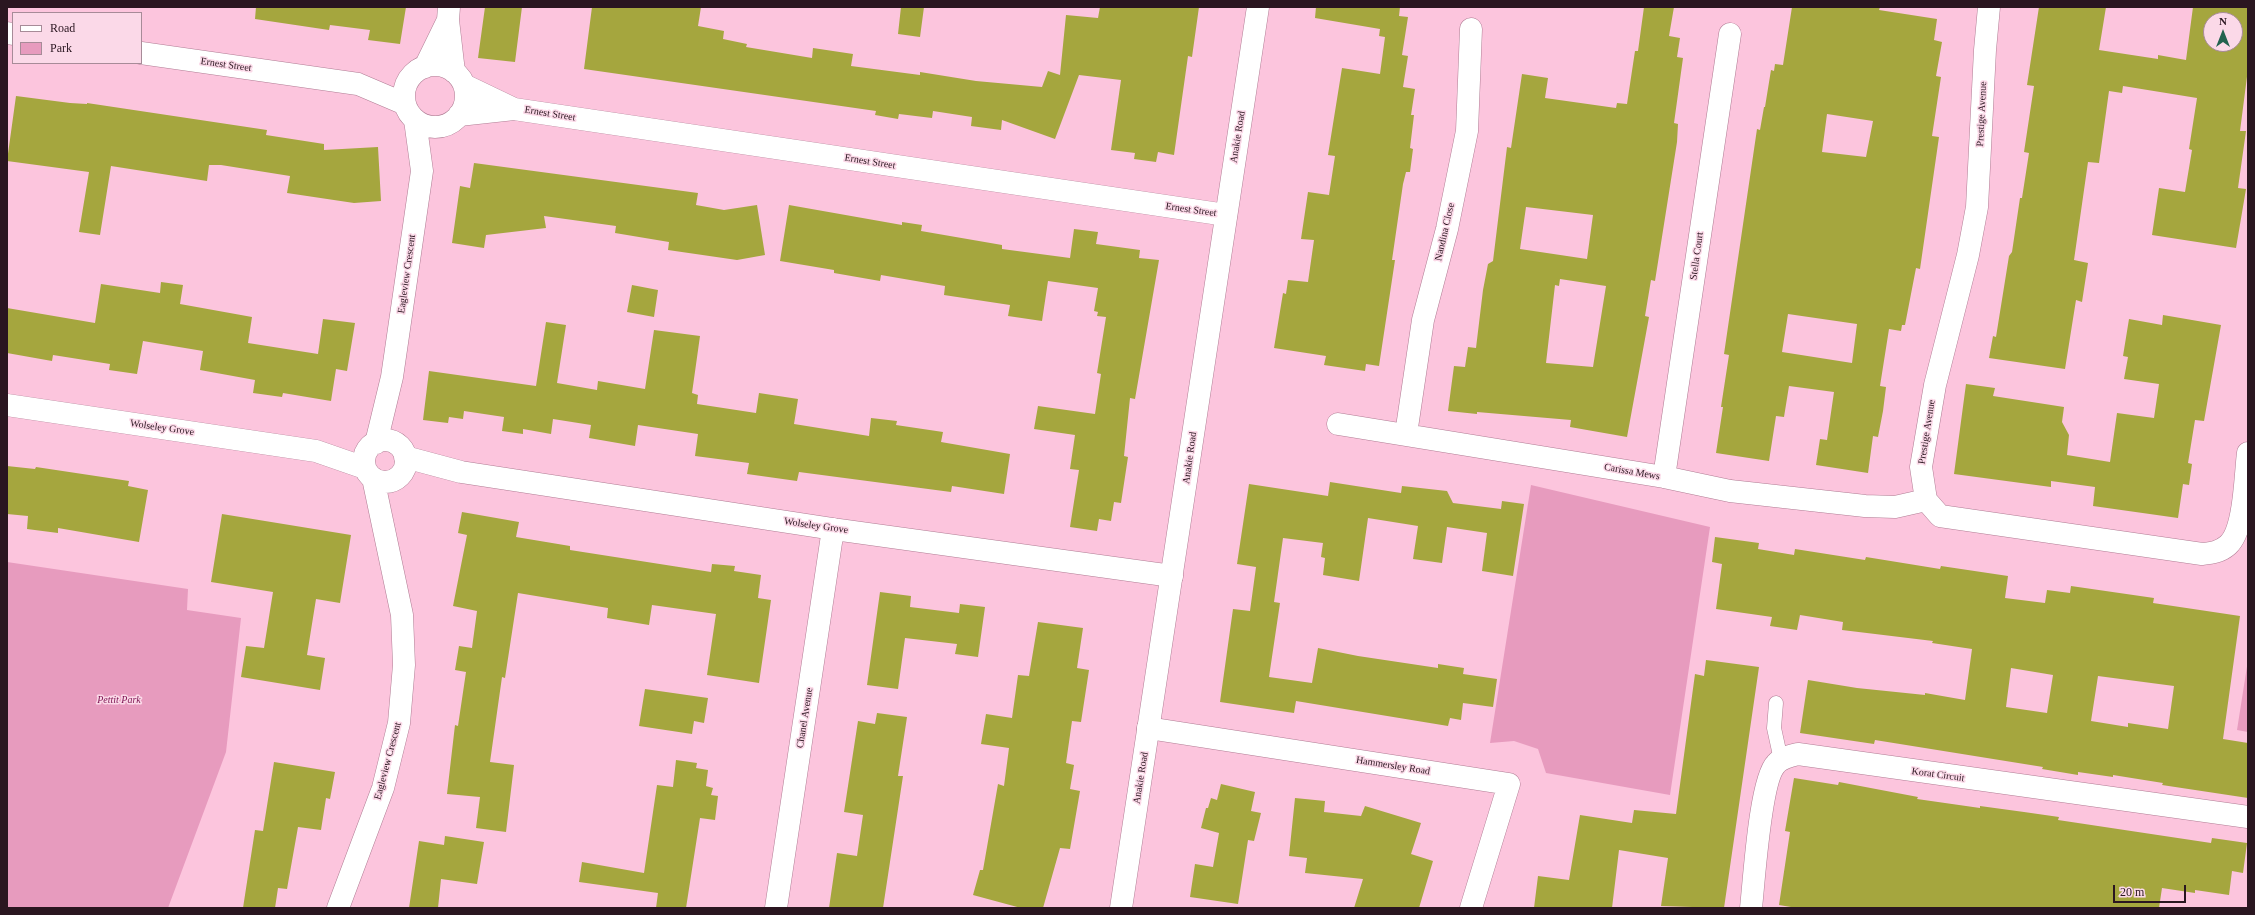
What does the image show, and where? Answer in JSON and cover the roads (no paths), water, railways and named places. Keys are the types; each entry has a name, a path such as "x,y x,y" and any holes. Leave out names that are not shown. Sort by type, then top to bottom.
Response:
{"street":[{"name":"Anakie Road","path":"1121,908 1258,7"},
{"name":"Prestige Avenue","path":"1926,500 1921,467 1935,385 1968,255 1977,207 1985,50 1989,7"},
{"path":"448,14 459,78 466,96 465,106 451,121 433,127 410,112 406,85 418,72 448,14"},
{"name":"Nandina Close","path":"1406,434 1423,320 1447,229 1467,130 1471,29"},
{"name":"Stella Court","path":"1664,477 1730,34"},
{"name":"Ernest Street","path":"142,53 358,84 418,72"},
{"path":"418,72 435,65 459,78"},
{"name":"Ernest Street","path":"459,78 514,109"},
{"name":"Ernest Street","path":"358,84 410,112"},
{"name":"Ernest Street","path":"451,121 514,109 1226,215"},
{"name":"Eagleview Crescent","path":"338,908 383,788 400,723 404,665 402,615 386,538 390,467 392,377 422,171 410,112"},
{"name":"Eagleview Crescent","path":"422,171 451,121"},
{"name":"Eagleview Crescent","path":"390,467 364,457 373,445 392,377"},
{"name":"Wolseley Grove","path":"7,405 316,451 390,467 461,472 833,529 1172,576"},
{"name":"Carissa Mews","path":"1338,424 1664,477 1730,491 1865,506 1894,507 1926,500"},
{"name":"Wolseley Grove","path":"316,451 373,445"},
{"path":"1926,500 1940,516 2202,554 2217,552 2229,544 2239,522 2248,453"},
{"name":"Chanel Avenue","path":"776,908 833,529"},
{"name":"Hammersley Road","path":"1148,728 1509,784 1471,908"},
{"name":"Korat Circuit","path":"1781,760 1798,754 2248,817"},
{"path":"1751,908 1764,797 1770,774 1775,764 1781,760"}],"lane":[{"path":"1776,703 1774,728 1781,760"}],"park label":[{"name":"Pettit Park","path":"119,700"}]}
